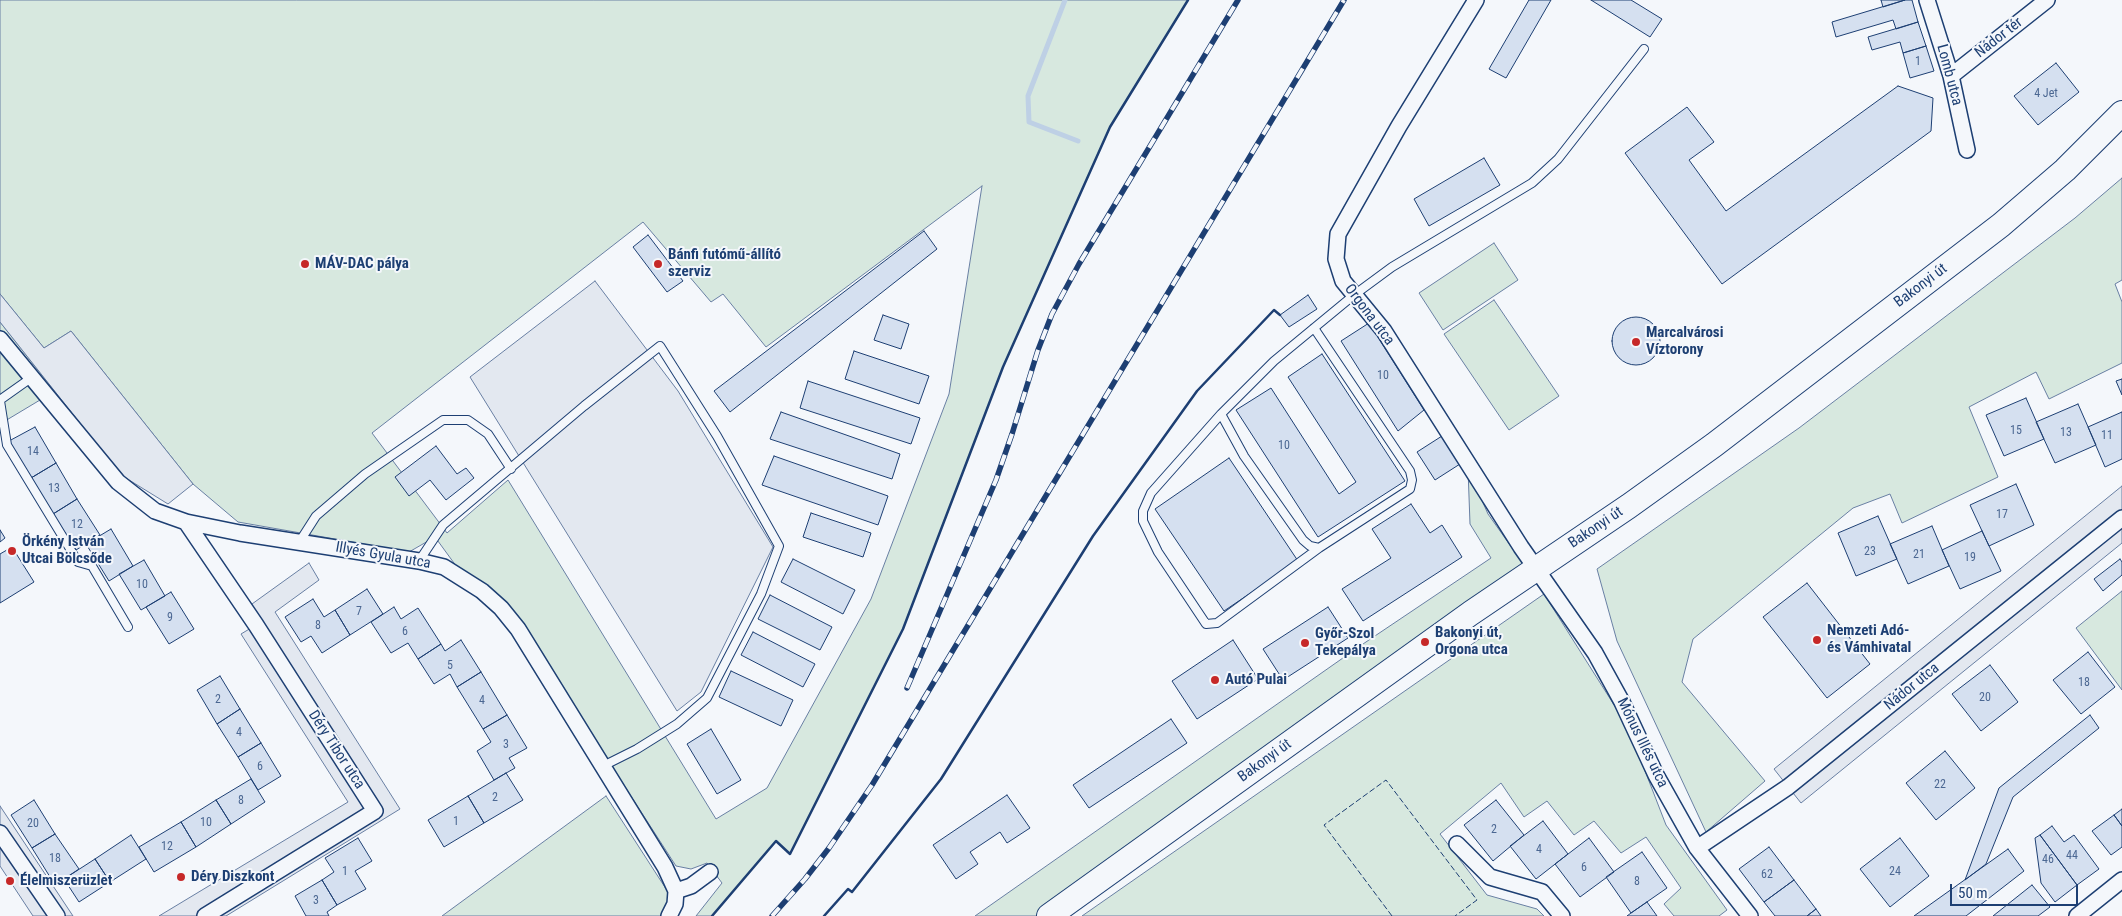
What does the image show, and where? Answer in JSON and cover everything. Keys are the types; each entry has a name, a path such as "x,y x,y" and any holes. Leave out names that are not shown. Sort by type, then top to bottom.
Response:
{"main road":[{"name":"Bakonyi út","path":"1049,916 1536,568 1629,506 1706,450 2001,225 2065,170 2122,113"}],"street":[{"name":"Orgona utca","path":"1476,0 1399,126 1338,234 1336,259 1343,281 1384,331 1536,568"},
{"name":"Lomb utca","path":"1927,0 1951,76 1967,150"},
{"name":"Nádor tér","path":"1951,76 2047,0"},
{"name":"Illyés Gyula utca","path":"0,339 118,482 155,511 186,522 240,533 419,561 444,568 482,591 501,608 518,629 665,867 676,891"},
{"name":"Nádor utca","path":"1697,848 1788,787 2122,518"},
{"name":"Déry Tibor utca","path":"186,522 256,625 375,811 205,916"},
{"name":"Mónus Illés utca","path":"1536,568 1595,653 1622,702 1656,775 1697,848 1750,916"},
{"path":"0,833 56,916"},
{"path":"1457,844 1490,877 1542,892 1562,916"},
{"path":"668,916 675,904 676,891 691,886 710,872"},
{"path":"2078,916 2122,880"}],"lane":[{"path":"1314,328 1410,471 1412,480 1410,489 1319,548 1217,624 1206,624 1158,552 1143,521 1143,512 1151,493 1221,414 1274,361 1314,328 1354,295 1392,267 1532,183 1558,159 1644,49"},
{"path":"419,561 443,525 584,406 660,346 717,436 779,546 761,594 707,698 677,724 604,766"},
{"path":"31,378 0,401 4,443 78,562 92,566 128,627"},
{"path":"1221,414 1244,456 1303,540 1310,546 1319,548"},
{"path":"300,541 316,516 365,474 443,420 468,420 482,429 488,434 511,469"}],"shaded area":[{"path":"0,0 1188,0 1110,127 1003,367 903,629 790,854 776,841 712,916 696,916 722,883 707,863 691,869 676,866 523,629 478,596 435,537 409,552 238,522 193,484 71,331 44,348 0,294","holes":["982,186 949,394 871,599 767,788 716,819 508,480 447,533 372,433 643,222 711,302 723,294 766,347"]},
{"path":"2122,178 2122,280 2115,284 2122,302 2122,363 2049,399 2036,372 1969,407 1998,477 1902,523 1890,494 1853,508 1693,639 1682,682 1765,781 1706,832 1617,641 1597,569 1799,428 2075,218"},
{"path":"1494,243 1518,280 1443,330 1419,293"},
{"path":"595,281 678,391 773,547 701,692 677,711 470,377"},
{"path":"0,294 44,348 71,331 193,484 168,504 121,475 0,322"},
{"path":"1494,300 1559,396 1509,430 1444,334"},
{"path":"0,322 55,391 0,424"},
{"path":"1468,469 1488,514 1527,569 1049,916 975,916 1360,646 1491,558 1470,524"},
{"path":"2122,486 2122,543 1801,803 1774,769"},
{"path":"309,563 319,580 275,612 400,809 226,916 159,916 348,802 241,634 256,625 245,609"},
{"path":"2122,591 2122,690 2076,628"},
{"path":"1544,594 1628,727 1666,825 1727,910 1719,916 1674,916 1664,904 1681,888 1646,837 1621,853 1594,821 1574,835 1547,801 1524,817 1501,783 1440,834 1487,895 1537,909 1544,916 1082,916"},
{"path":"606,796 670,895 662,916 442,916"},
{"path":"0,806 73,916 33,916 0,866"}],"building":[{"path":"1529,0 1551,0 1506,78 1489,69"},
{"path":"1591,0 1631,0 1662,19 1650,37"},
{"path":"1881,0 1905,0 1883,7"},
{"path":"1905,0 1912,0 1918,22 1896,29 1893,20 1836,37 1832,22"},
{"path":"1918,22 1926,46 1903,53 1900,42 1872,50 1868,37"},
{"path":"1926,46 1934,71 1910,78 1903,53"},
{"path":"2056,63 2079,92 2038,125 2014,96"},
{"path":"1898,86 1933,98 1931,131 1722,284 1625,153 1687,107 1714,142 1689,160 1726,211"},
{"path":"1484,158 1500,185 1429,226 1414,199"},
{"path":"924,231 937,249 730,412 714,391"},
{"name":"Bánfi futómű-állító szerviz","path":"648,235 683,281 667,292 633,247"},
{"path":"1308,295 1317,309 1289,327 1280,315"},
{"path":"883,315 909,324 901,349 874,340"},
{"name":"Marcalvárosi Víztorony","path":"1636,317 1645,319 1653,324 1658,332 1660,341 1658,350 1653,358 1645,363 1636,365 1627,363 1619,358 1614,350 1612,341 1614,332 1619,324 1627,319"},
{"path":"1369,323 1424,410 1398,431 1341,341"},
{"path":"854,351 929,376 919,404 845,379"},
{"path":"1322,354 1405,481 1318,537 1236,410 1271,388 1339,494 1356,482 1288,377"},
{"path":"2122,379 2122,395 2116,381"},
{"path":"808,381 920,418 911,444 800,408"},
{"path":"2026,398 2044,439 2004,456 1986,415"},
{"path":"2078,404 2096,445 2055,463 2036,422"},
{"path":"781,412 900,454 892,479 770,439"},
{"path":"2122,412 2122,459 2105,467 2088,427"},
{"path":"35,427 56,463 31,478 9,441"},
{"path":"1442,436 1460,464 1435,480 1417,452"},
{"path":"436,446 457,474 466,468 474,478 446,500 430,480 409,496 395,477"},
{"path":"774,456 888,496 878,525 762,485"},
{"path":"1229,458 1298,561 1224,611 1155,509"},
{"path":"56,463 77,499 53,514 31,478"},
{"path":"2016,484 2034,525 1989,546 1970,505"},
{"path":"77,499 100,535 76,550 53,514"},
{"path":"1411,504 1430,533 1442,525 1462,557 1363,621 1342,589 1391,558 1372,529"},
{"path":"811,513 871,533 863,557 803,537"},
{"path":"1878,516 1897,559 1856,576 1838,533"},
{"path":"1932,526 1949,566 1908,584 1890,544"},
{"path":"111,529 133,566 109,581 86,544"},
{"path":"0,530 5,538 0,542"},
{"path":"1982,531 2001,571 1960,589 1942,550"},
{"path":"12,547 34,582 0,603 0,554"},
{"path":"793,559 855,590 843,614 781,582"},
{"path":"2120,559 2122,562 2122,575 2103,591 2094,579"},
{"path":"144,560 165,596 141,610 119,574"},
{"name":"Nemzeti Adó- és Vámhivatal","path":"1807,583 1870,664 1827,698 1763,617"},
{"path":"367,589 383,614 350,635 335,610"},
{"path":"171,592 194,629 169,644 146,607"},
{"path":"770,595 832,627 820,650 758,619"},
{"path":"313,599 324,617 335,610 350,635 322,653 311,636 301,642 285,617"},
{"path":"394,607 401,619 418,608 441,644 418,659 408,643 391,653 371,622"},
{"name":"Győr-Szol Tekepálya","path":"1328,607 1348,638 1283,680 1263,649"},
{"path":"753,632 815,664 803,687 741,655"},
{"path":"461,640 481,672 457,687 450,674 434,684 418,659 441,644 445,651"},
{"name":"Autó Pulai","path":"1233,640 1258,679 1197,719 1172,681"},
{"path":"2088,652 2115,687 2081,714 2053,680"},
{"path":"1990,665 2018,702 1981,731 1952,694"},
{"path":"731,671 793,700 781,726 719,697"},
{"path":"481,672 507,715 483,729 457,687"},
{"path":"220,676 240,709 217,724 197,690"},
{"path":"240,709 261,743 238,757 217,724"},
{"path":"507,715 527,748 509,758 515,768 494,780 477,751 491,742 483,729"},
{"path":"2090,715 2099,728 2013,797 1986,864 1965,880 1999,788"},
{"path":"1171,719 1187,743 1089,808 1073,785"},
{"path":"711,729 741,780 717,794 687,744"},
{"path":"261,743 281,776 258,790 238,757"},
{"path":"1945,751 1975,788 1936,820 1906,783"},
{"path":"506,773 523,800 484,823 468,796"},
{"path":"251,779 265,802 231,824 216,800"},
{"path":"1007,795 1030,828 1007,843 1000,832 970,852 978,864 956,879 933,845"},
{"path":"468,796 484,823 444,847 428,820"},
{"path":"34,800 55,834 32,848 11,815"},
{"path":"216,800 231,824 196,847 181,822"},
{"path":"1496,800 1524,835 1493,861 1464,825"},
{"path":"2122,809 2122,826 2114,815"},
{"path":"2114,815 2122,826 2122,847 2111,855 2092,831"},
{"path":"1543,821 1568,854 1536,879 1510,846"},
{"path":"181,822 196,847 154,872 139,847"},
{"path":"2052,826 2064,842 2074,835 2099,869 2077,885 2040,835"},
{"path":"55,834 79,869 55,885 32,848"},
{"path":"131,835 146,859 110,882 95,859"},
{"path":"2040,835 2077,885 2055,902 2041,883 2035,838"},
{"path":"358,838 372,861 355,871 366,889 337,905 322,880 334,872 325,858"},
{"path":"1589,838 1614,872 1580,897 1555,864"},
{"path":"1900,838 1929,876 1890,907 1860,869"},
{"path":"1769,847 1794,880 1764,902 1739,869"},
{"path":"2008,849 2024,871 1966,916 1914,916"},
{"path":"1642,852 1667,888 1631,913 1606,877"},
{"path":"95,859 110,882 79,902 64,879"},
{"path":"322,880 337,905 327,912 329,916 306,916 295,896"},
{"path":"1794,880 1816,909 1807,916 1775,916 1764,902"},
{"path":"2032,885 2050,907 2038,916 1993,916"},
{"path":"1647,902 1657,916 1627,916 1631,913"},
{"path":"1816,909 1821,916 1807,916"}],"waterway":[{"path":"1065,0 1028,96 1029,122 1078,141"}],"railway":[{"path":"907,688 996,480 1038,350 1052,314 1079,264 1238,0"},
{"path":"772,916 805,879 829,848 872,785 1344,0"}],"fence":[{"path":"1392,916 1324,825 1386,780 1477,900 1455,916"}],"wall":[{"path":"712,916 776,841 790,854 903,629 1003,367 1110,127 1188,0"},
{"path":"824,916 848,889 852,892 941,779 1093,536 1197,391 1274,310 1280,315"}],"place":[{"name":"MÁV-DAC pálya","path":"305,264"},
{"name":"Bánfi futómű-állító szerviz","path":"658,264"},
{"name":"Marcalvárosi Víztorony","path":"1636,342"},
{"name":"Örkény István Utcai Bölcsőde","path":"12,551"},
{"name":"Nemzeti Adó- és Vámhivatal","path":"1817,640"},
{"name":"Bakonyi út, Orgona utca","path":"1425,642"},
{"name":"Győr-Szol Tekepálya","path":"1305,643"},
{"name":"Autó Pulai","path":"1215,680"},
{"name":"Déry Diszkont","path":"181,877"},
{"name":"Élelmiszerüzlet","path":"10,881"}]}
